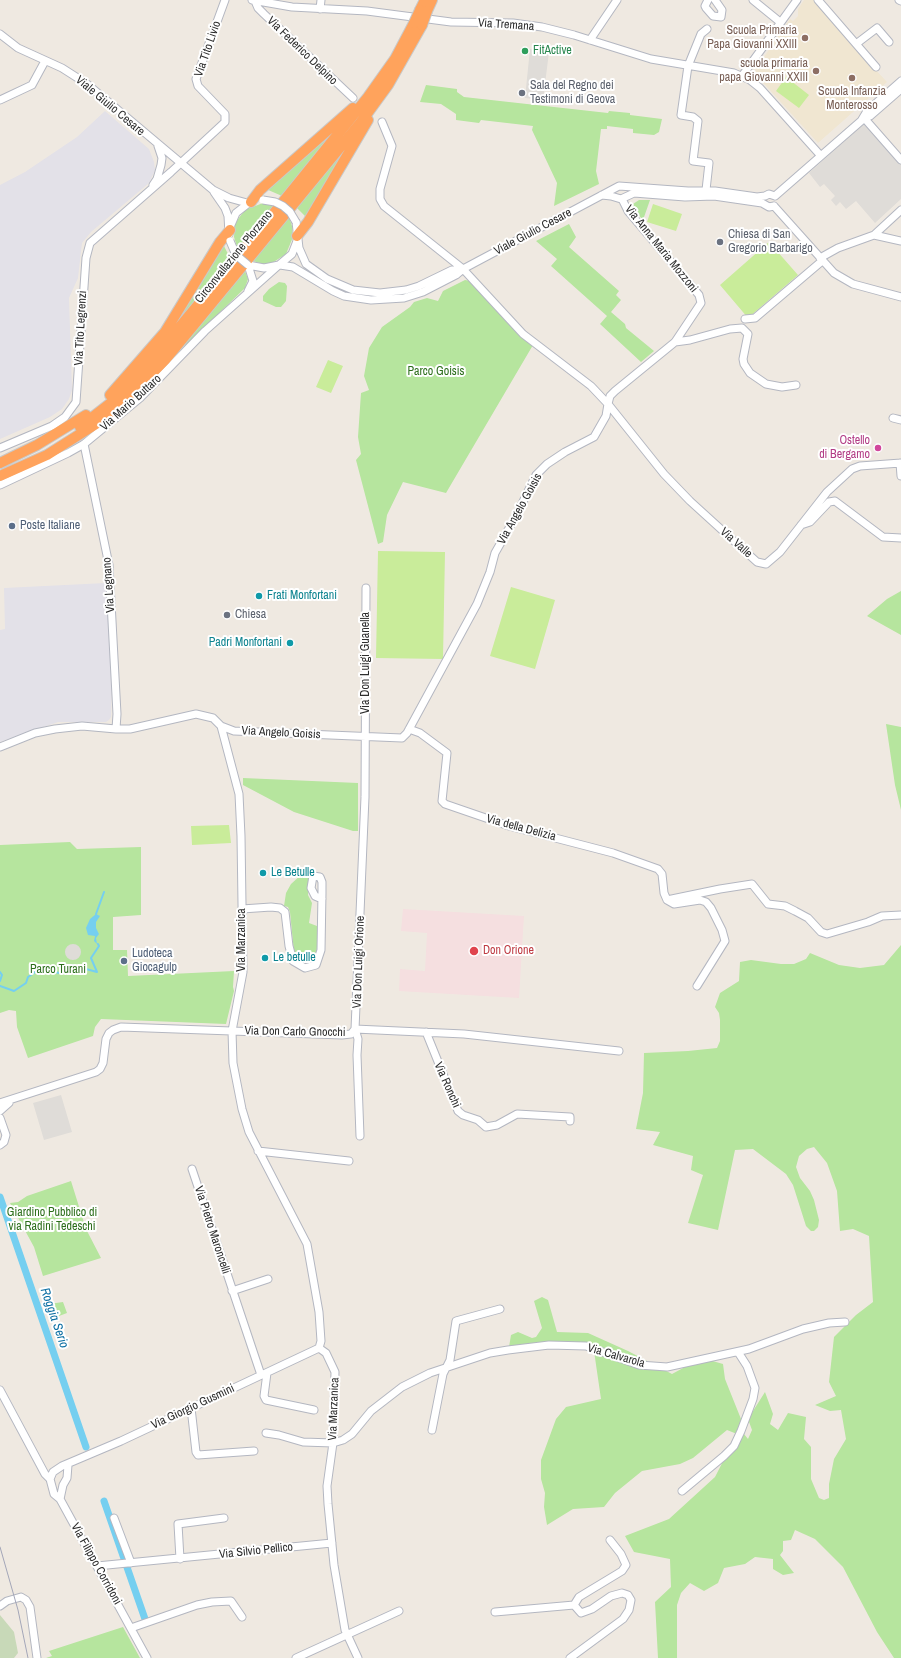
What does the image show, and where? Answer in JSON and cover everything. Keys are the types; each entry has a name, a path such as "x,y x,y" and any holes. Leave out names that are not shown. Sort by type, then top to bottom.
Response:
{"highway":[{"name":"Circonvallazione Plorzano","path":"424,11 425,0"},
{"name":"Circonvallazione Plorzano","path":"0,476 47,455 99,422 133,393 195,325 360,122 384,83 395,60 432,0"},
{"name":"Circonvallazione Plorzano","path":"0,469 42,450 67,436 98,414 127,388 384,83"},
{"path":"249,202 260,190 384,83"},
{"path":"297,237 308,222 384,83"},
{"path":"0,463 63,430 107,398 165,332 220,242 230,229"}],"street":[{"name":"Via Tito Livio","path":"180,164 226,119 225,114 198,86 196,79 225,0"},
{"name":"Via Tremana","path":"252,0 292,8 367,11 451,22 513,23 552,30 634,54 742,76 760,88 820,156"},
{"name":"Via Federico Delpino","path":"255,0 258,8 353,98"},
{"path":"320,9 321,0"},
{"path":"590,40 617,0"},
{"path":"708,0 705,6 706,8 713,16 721,17 722,10 715,0"},
{"path":"753,0 780,22"},
{"path":"742,76 797,0"},
{"path":"818,0 876,67"},
{"path":"856,44 877,28 889,42"},
{"path":"706,190 709,163 693,161 698,121 694,117 680,115 688,66 701,34 707,29"},
{"name":"Viale Giulio Cesare","path":"0,34 18,48 75,76 87,84 157,145 213,190 229,198 249,202 263,200 275,202 283,206 290,212 296,222 299,248 306,264 327,279 358,291 380,293 406,290 452,270 463,269"},
{"path":"0,100 32,85 45,61"},
{"path":"863,120 867,111 901,81"},
{"path":"775,196 820,156 901,90"},
{"path":"863,120 901,160"},
{"path":"382,122 392,146 380,189 380,199 384,206 463,269 523,334 591,386 608,404"},
{"name":"Via Tito Legrenzi","path":"150,190 157,179 161,165 161,152 157,145"},
{"name":"Via Tito Legrenzi","path":"0,448 52,426 65,417 72,409 78,393 80,331 87,249 94,238 180,164"},
{"name":"Viale Giulio Cesare","path":"213,190 225,208 230,229 230,241 236,255 248,265 264,268 279,265 293,267 339,293 370,300 392,300 411,297 456,275 463,269 607,191 615,189 619,186 624,187"},
{"path":"624,187 688,192 706,190 765,196 769,194 775,196"},
{"path":"622,198 628,191 624,187"},
{"path":"615,189 622,198"},
{"path":"602,195 622,198 634,194 685,197 714,196 764,204 769,207 774,206"},
{"path":"764,204 765,196"},
{"path":"774,206 777,201 775,196"},
{"name":"Via Anna Maria Mozzoni","path":"608,404 610,396 614,391 675,342 700,306 700,299 628,211 622,198"},
{"name":"Viale Giulio Cesare","path":"230,229 236,213 249,202"},
{"path":"774,206 834,273 853,284 901,297"},
{"path":"745,319 755,318 821,260 838,248 874,235 901,210"},
{"path":"874,235 901,241"},
{"name":"Viale Giulio Cesare","path":"279,265 292,254 297,237"},
{"name":"Via Mario Buttaro","path":"245,296 253,284 253,278 248,265"},
{"name":"Via Mario Buttaro","path":"0,485 84,444 140,398 206,331 279,265"},
{"path":"675,342 690,340 730,329 742,328 748,334 743,359 744,364 750,373 766,384 782,387 796,385"},
{"name":"Via Valle","path":"608,404 676,488 756,562 766,564 770,563 802,525 810,522 829,502 835,501 883,537 901,538"},
{"name":"Via Angelo Goisis","path":"0,747 42,732 82,726 130,729 196,714 213,718 221,726 234,731 366,738 400,738 404,736 477,604 496,553 536,474 547,464 565,452 594,437 603,424 608,404"},
{"path":"893,418 901,420"},
{"name":"Via Legnano","path":"84,444 109,565 117,714 116,729"},
{"path":"802,525 826,492 852,469 860,466 900,463 901,476"},
{"name":"Via Don Luigi Guanella","path":"366,588 366,738"},
{"name":"Via Marzanica","path":"221,726 239,794 242,982 232,1031 233,1062 249,1132 280,1189 307,1244 319,1312 322,1341 319,1348 324,1350 330,1358 335,1372 333,1443 327,1486 334,1565 346,1634 358,1658"},
{"name":"Via della Delizia","path":"409,729 420,733 447,753 442,801 445,804 509,826 612,853 658,869 662,874 664,893 667,900"},
{"name":"Via Don Luigi Orione","path":"360,1136 357,1055 358,1039 356,1028 366,738"},
{"path":"667,900 752,884 768,904 786,906 796,911 808,918 821,932 827,934 882,916 901,915"},
{"path":"242,909 271,907 280,908 285,912 289,946 293,961 305,968 316,964 319,960 322,900"},
{"path":"667,900 674,904 700,900 706,902 711,908 722,930 725,941 696,986"},
{"name":"Via Don Carlo Gnocchi","path":"12,1100 96,1072 100,1069 103,1063 106,1039 113,1030 121,1027 342,1036 350,1034 356,1028"},
{"path":"356,1028 464,1034 618,1052"},
{"name":"Via Ronchi","path":"426,1032 458,1111 463,1115 478,1120 486,1127 497,1125 517,1114 570,1117 570,1121"},
{"path":"342,1036 352,1041 355,1045 357,1055"},
{"path":"0,1103 12,1100"},
{"path":"0,1110 12,1100"},
{"path":"0,1118 6,1135 4,1142 0,1145"},
{"path":"258,1151 349,1161"},
{"name":"Via Pietro Maroncelli","path":"192,1169 232,1291 264,1374"},
{"path":"232,1291 268,1279"},
{"path":"432,1430 443,1374 450,1360 456,1322 500,1309"},
{"name":"Via Calvarola","path":"333,1443 346,1439 371,1411 402,1387 430,1374 490,1353 549,1345 586,1346 639,1365 667,1367 738,1352 803,1329 829,1323 845,1322"},
{"name":"Via Giorgio Gusmini","path":"56,1471 62,1466 68,1465 319,1348"},
{"path":"682,1491 734,1446 741,1431 753,1399 755,1388 747,1366 738,1352"},
{"path":"264,1374 264,1396 266,1400 314,1410"},
{"name":"Via Filippo Corridoni","path":"0,1390 43,1469 44,1474 52,1481 54,1494 60,1499 147,1658"},
{"path":"191,1408 196,1452 198,1455 254,1450"},
{"path":"266,1434 279,1435 303,1442 333,1443"},
{"path":"60,1499 62,1485 66,1481 68,1465"},
{"path":"43,1469 63,1472 66,1476"},
{"path":"56,1471 52,1481 57,1486 62,1485"},
{"path":"114,1518 131,1563"},
{"path":"180,1559 178,1524 224,1518"},
{"path":"574,1605 579,1597 622,1571 626,1565 621,1554 610,1540"},
{"name":"Via Silvio Pellico","path":"97,1566 332,1543"},
{"path":"570,1658 623,1619 629,1610 631,1600 628,1595 622,1593 611,1596 592,1609 581,1613 574,1605"},
{"path":"0,1606 7,1601 21,1597 26,1600 30,1607 37,1658"},
{"path":"132,1629 198,1605 212,1602 231,1601 242,1617"},
{"path":"495,1612 574,1605"},
{"path":"296,1658 399,1611"}],"shaded area":[{"name":"scuola primaria papa Giovanni XXIII","path":"804,0 815,0 846,36 845,37 887,82 818,143 757,76 755,70 790,19 793,21 798,16 798,9"},
{"path":"530,49 549,52 543,100 525,98"},
{"path":"105,111 149,149 154,162 155,170 149,183 91,232 82,243 78,278 69,298 72,390 69,399 62,409 50,417 0,439 0,185 25,172 77,137"},
{"path":"865,123 901,164 901,199 875,223 856,201 846,209 840,202 836,206 831,200 835,196 824,184 820,187 809,173"},
{"path":"106,583 112,681 111,717 109,720 106,722 58,722 0,742 0,630 5,629 4,588"},
{"name":"Don Orione","path":"403,909 524,916 519,998 399,991 400,969 425,971 427,933 401,931"},
{"path":"70,944 76,944 81,949 79,958 76,960 70,960 65,955 65,949"},
{"path":"61,1095 72,1132 44,1140 33,1103"}],"green space":[{"path":"786,77 809,95 799,108 776,91"},
{"path":"426,85 457,89 457,92 464,97 608,113 609,111 630,113 630,115 662,119 659,132 654,135 633,133 633,129 607,126 607,129 601,129 596,171 599,184 554,206 557,183 532,130 533,126 481,120 479,123 456,120 456,114 441,104 420,102"},
{"path":"341,123 282,196 266,189"},
{"path":"354,137 307,218 297,208"},
{"path":"639,200 650,200 643,220 635,211 633,204"},
{"path":"263,203 275,206 238,250 234,237 235,223 245,210"},
{"path":"653,204 682,214 676,231 647,222"},
{"path":"289,217 293,237 286,254 272,263 263,264 253,261"},
{"path":"569,224 576,237 569,247 619,291 616,295 621,300 611,312 625,324 626,328 654,351 641,362 600,324 607,316 551,266 557,259 536,241"},
{"path":"769,242 798,275 748,318 720,285"},
{"path":"223,244 231,260 171,330"},
{"path":"245,271 248,279 245,288 185,346 184,345"},
{"name":"Parco Goisis","path":"465,280 470,281 533,345 446,493 403,482 387,515 383,542 378,544 356,460 361,454 358,437 361,393 369,390 364,376 369,348 382,327 410,307 414,302 427,298 438,301 443,291"},
{"path":"279,282 285,283 287,286 286,301 281,307 276,307 263,301 263,296 269,289"},
{"path":"328,360 343,366 331,393 316,387"},
{"path":"378,551 445,552 443,659 376,658"},
{"path":"511,587 555,600 535,669 490,656"},
{"path":"901,591 901,635 867,616 887,599"},
{"path":"886,724 901,727 901,810 895,785"},
{"path":"243,778 358,783 358,831 353,831 294,812 243,785"},
{"path":"229,825 231,843 192,845 191,826"},
{"name":"Parco Turani","path":"70,842 77,849 141,847 141,915 113,917 113,950 127,950 128,976 234,971 234,991 226,1024 101,1019 95,1027 93,1036 28,1058 17,1027 16,1011 9,1010 0,1013 0,845"},
{"path":"307,872 309,874 308,895 312,903 309,923 317,926 317,947 316,960 304,964 296,958 294,952 290,912 288,907 284,906 286,893 291,884 302,874"},
{"path":"901,945 901,1658 894,1658 877,1632 843,1567 815,1539 795,1530 791,1540 783,1541 783,1551 780,1555 794,1573 783,1575 773,1569 773,1559 755,1557 745,1564 724,1568 718,1583 704,1591 690,1583 681,1593 677,1605 677,1658 658,1658 655,1602 671,1587 670,1559 634,1552 625,1536 669,1519 715,1477 737,1434 727,1430 693,1458 680,1464 642,1471 615,1493 604,1507 573,1509 547,1525 544,1507 545,1493 541,1479 541,1460 556,1419 566,1407 601,1399 594,1351 578,1342 557,1342 509,1347 511,1335 518,1332 532,1338 536,1337 542,1328 534,1301 542,1297 548,1300 557,1332 588,1333 628,1351 672,1374 685,1367 709,1360 723,1364 725,1379 741,1419 744,1434 748,1439 752,1430 748,1419 765,1392 773,1414 770,1424 778,1430 788,1413 806,1417 804,1439 811,1447 811,1479 819,1498 824,1500 829,1498 829,1484 834,1459 846,1439 841,1410 830,1411 815,1405 836,1396 829,1382 834,1337 856,1315 873,1302 869,1236 853,1229 840,1231 837,1191 827,1163 814,1147 807,1149 799,1156 796,1167 800,1178 810,1191 814,1200 819,1220 818,1227 814,1231 811,1231 806,1226 793,1185 786,1174 753,1149 735,1150 718,1230 688,1223 703,1175 691,1170 693,1156 653,1145 660,1132 636,1129 643,1093 644,1053 717,1048 720,1041 720,1020 719,1013 715,1007 720,993 739,981 740,962 751,960 781,964 794,964 806,959 810,953 839,965 860,968 884,965"},
{"name":"Giardino Pubblico di via Radini Tedeschi","path":"71,1181 86,1229 101,1258 43,1276 34,1247 10,1203 18,1202 27,1196"},
{"path":"63,1302 67,1313 51,1319 49,1304"},
{"path":"0,1615 14,1632 18,1653 14,1658 0,1658"},
{"path":"123,1627 140,1658 46,1658 52,1656 49,1651"}],"water":[{"path":"96,914 100,916 96,922 96,928 99,934 96,938 97,944 94,941 95,936 88,935 86,928 90,919"}],"waterway":[{"path":"96,914 104,892"},
{"path":"0,986 14,991 26,983 28,977 41,968 59,973 71,965 97,972 91,958 99,946 98,944"},
{"path":"0,972 2,975 0,981"},
{"name":"Roggia Serio","path":"0,1197 86,1447"},
{"name":"Roggia Serio","path":"104,1501 145,1619"}],"tram line":[{"path":"0,1547 18,1610 28,1658"}],"place":[{"name":"Scuola Primaria Papa Giovanni XXIII","path":"805,38"},
{"name":"FitActive","path":"525,51"},
{"name":"scuola primaria papa Giovanni XXIII","path":"816,71"},
{"name":"Scuola Infanzia Monterosso","path":"852,78"},
{"name":"Sala del Regno dei Testimoni di Geova","path":"522,93"},
{"name":"Chiesa di San Gregorio Barbarigo","path":"720,242"},
{"name":"Ostello di Bergamo","path":"878,448"},
{"name":"Poste Italiane","path":"12,526"},
{"name":"Frati Monfortani","path":"259,596"},
{"name":"Chiesa","path":"227,615"},
{"name":"Padri Monfortani","path":"290,643"},
{"name":"Le Betulle","path":"263,873"},
{"name":"Don Orione","path":"474,951"},
{"name":"Le betulle","path":"265,958"},
{"name":"Ludoteca Giocagulp","path":"124,961"}]}
